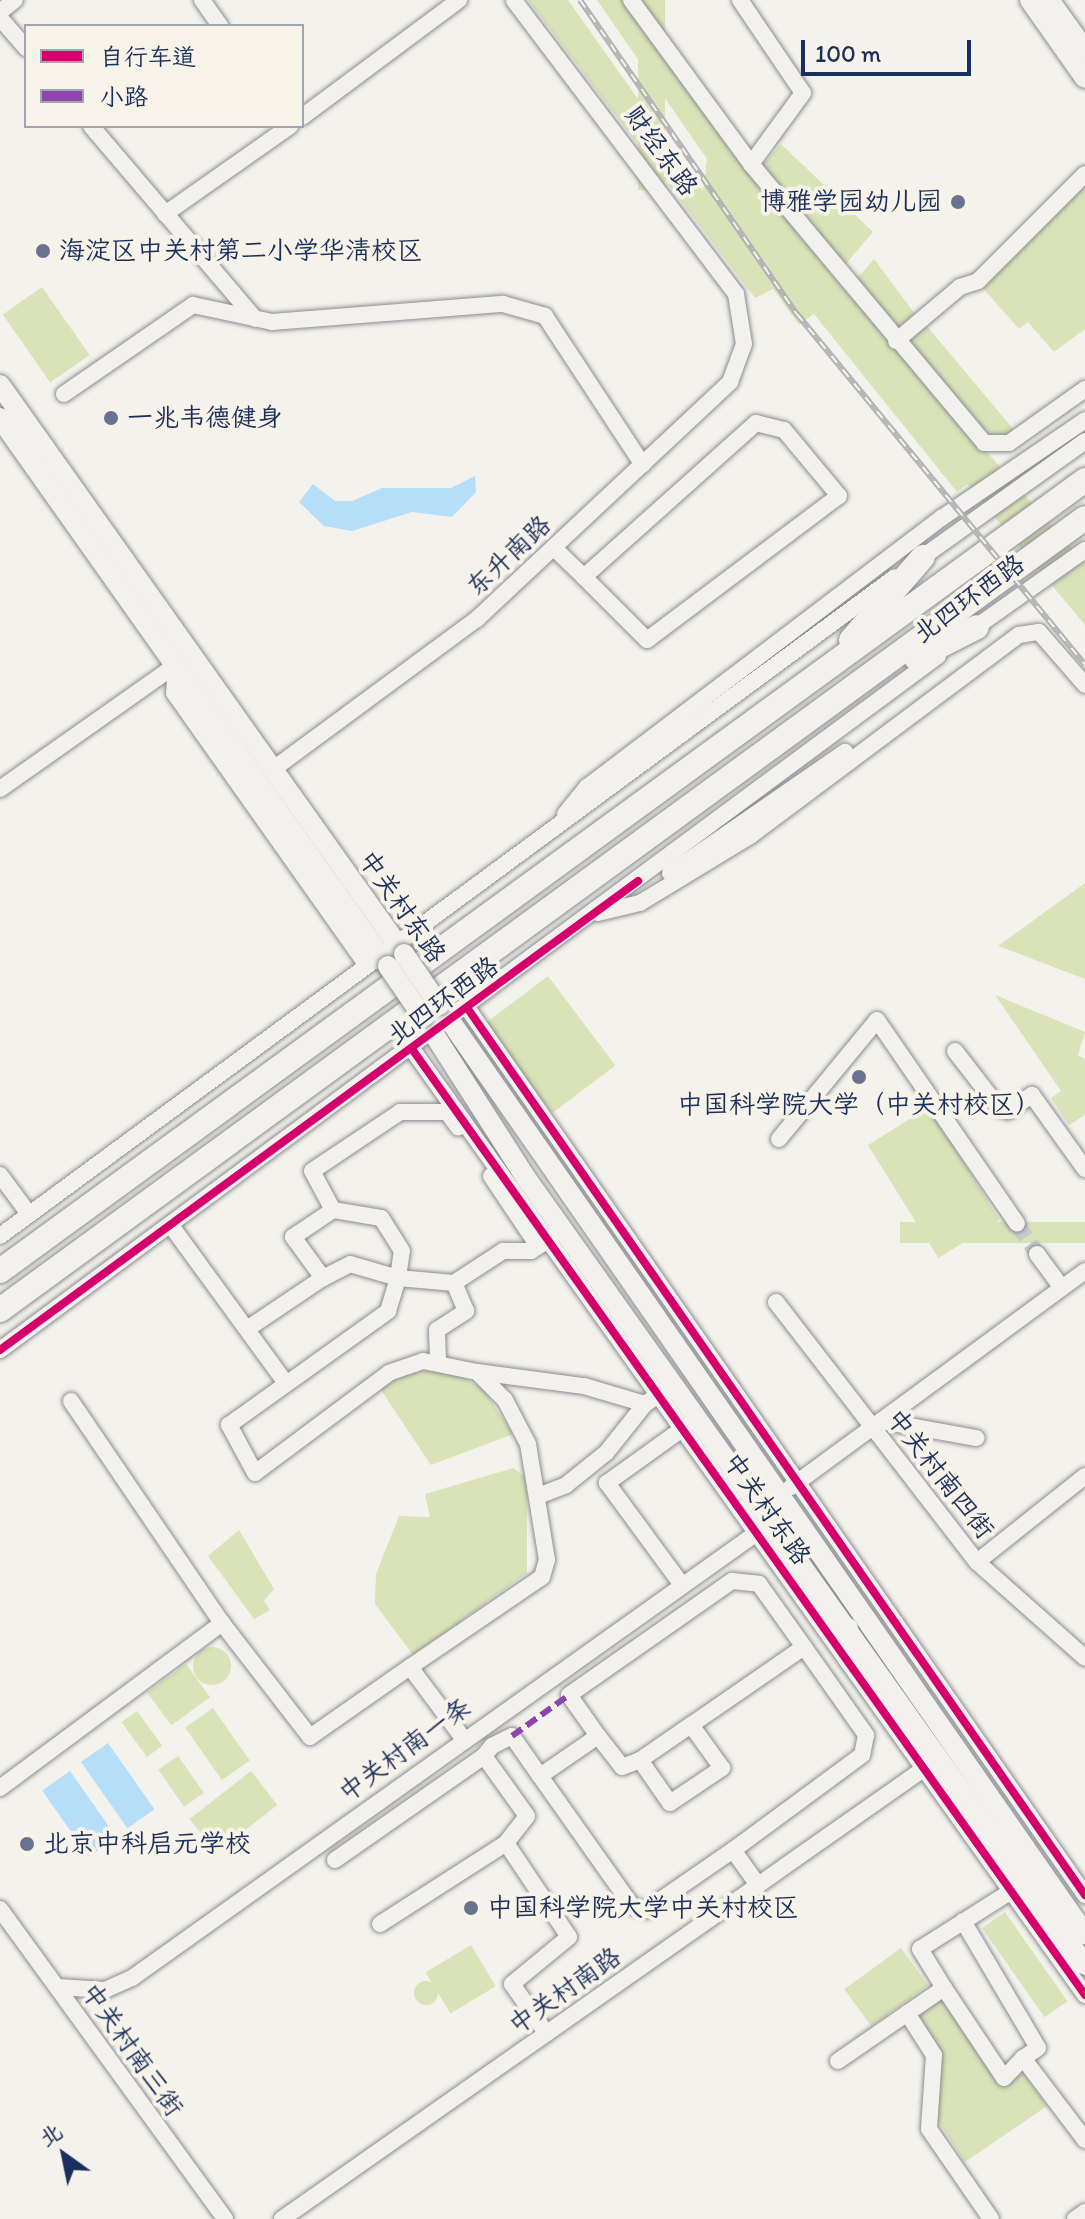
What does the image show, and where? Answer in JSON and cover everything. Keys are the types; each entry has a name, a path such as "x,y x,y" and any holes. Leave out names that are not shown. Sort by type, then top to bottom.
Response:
{"highway":[{"name":"北四环西路","path":"0,1271 1085,480"},
{"name":"北四环西路","path":"0,1310 1085,518"},
{"path":"821,675 923,557"},
{"path":"853,690 977,627"}],"main road":[{"path":"1030,0 1085,78"},
{"path":"1049,0 1085,50"},
{"name":"中关村东路","path":"0,385 272,770 388,957"},
{"name":"中关村东路","path":"0,418 777,1497 1019,1886 1085,1965"},
{"name":"中关村东路","path":"436,1020 668,1388 766,1526 848,1628 939,1758 1085,1934"},
{"path":"848,1628 848,1659"}],"street":[{"path":"0,12 15,0"},
{"path":"202,0 219,24"},
{"path":"304,116 459,0"},
{"name":"财经东路","path":"514,0 736,294 744,344"},
{"path":"631,0 751,164 984,443 1009,443 1085,389"},
{"path":"740,0 803,93 751,164"},
{"path":"0,18 24,46"},
{"path":"93,128 255,319"},
{"path":"165,214 287,128"},
{"path":"896,341 960,287 978,281 1085,174"},
{"path":"64,394 193,305 255,319 503,304 530,309 545,316 643,465"},
{"name":"东升南路","path":"272,770 477,619 730,382 744,344"},
{"path":"548,835 587,787 943,517 1085,420"},
{"path":"554,548 647,640 839,496 784,430 756,423 584,577"},
{"path":"0,1236 388,957 923,557 1085,441"},
{"name":"北四环西路","path":"0,1350 412,1049 436,1020 468,1009 977,627 1085,550"},
{"path":"638,881 652,886 1019,635 1039,632 1085,685"},
{"path":"0,789 176,665"},
{"path":"594,914 640,903 750,836 949,685"},
{"name":"中关村东路","path":"468,1009 1085,1895"},
{"path":"779,1139 877,1020 1017,1224"},
{"name":"中关村东路","path":"412,1049 545,1242 668,1388 685,1427 766,1526 848,1659 939,1758"},
{"path":"955,1051 999,1108 1008,1111 1032,1095 1085,1169"},
{"path":"247,1329 323,1278 350,1264 398,1278 454,1283 503,1251 545,1242 447,1112 400,1112 312,1171 333,1210"},
{"path":"0,1175 29,1214"},
{"path":"323,1278 293,1237 333,1210 381,1218 402,1251 388,1311 229,1425 255,1473 389,1373 438,1360 477,1372 584,1386 645,1404"},
{"path":"172,1227 285,1382"},
{"path":"1037,1254 1062,1288"},
{"path":"777,1497 1085,1271"},
{"path":"438,1360 437,1330 466,1311 454,1283"},
{"name":"中关村南四街","path":"776,1302 877,1424 977,1562 1085,1658"},
{"path":"71,1401 222,1623 310,1737 542,1577 547,1560 528,1444 505,1400 477,1372"},
{"path":"538,1496 566,1485 606,1453 645,1404 668,1388"},
{"path":"877,1424 976,1438"},
{"path":"682,1585 607,1483 685,1427"},
{"path":"977,1562 1085,1476"},
{"name":"中关村南一条","path":"58,1987 105,1990 132,1978 466,1736 766,1526"},
{"path":"335,1860 512,1736 632,1906 646,1910 862,1755 866,1735 804,1647 759,1584 732,1581 569,1695 622,1767 640,1760 804,1647"},
{"path":"0,1788 222,1623"},
{"path":"380,1924 506,1843 527,1816 488,1751 466,1736 410,1667"},
{"path":"640,1760 670,1803 722,1768 691,1725"},
{"path":"540,1776 598,1736"},
{"name":"中关村南路","path":"282,2219 939,1758"},
{"path":"506,1843 569,1937 512,1984 546,2033"},
{"path":"733,1850 758,1885"},
{"path":"963,1921 1038,2048 1023,2058 1004,2078 920,1949 963,1921 1019,1886"},
{"name":"中关村东路","path":"1019,1886 1085,1995"},
{"name":"中关村南三街","path":"0,1909 225,2219"},
{"path":"838,2061 944,1988"},
{"path":"907,2013 934,2055 929,2129 991,2219"},
{"path":"1023,2058 1085,2140"},
{"path":"1075,2219 1085,2212"}],"green space":[{"path":"528,0 568,0 703,191 707,159 597,0 625,0 725,143 832,275 1085,564 1085,625 967,484 957,492 814,314 799,325 773,289 755,298"},
{"path":"638,0 665,0 665,190 638,190"},
{"path":"781,144 873,232 844,266 762,165"},
{"path":"1085,184 1085,329 1054,352 1028,322 1019,329 981,286"},
{"path":"874,259 915,314 898,329 855,281"},
{"path":"42,287 90,355 50,383 3,315"},
{"path":"926,325 1014,430 999,440 984,437 908,343"},
{"path":"1085,883 1085,979 998,946"},
{"path":"548,976 615,1065 552,1113 485,1024"},
{"path":"995,995 1085,1032 1078,1055 1085,1059 1085,1115 1069,1125 1051,1098 1061,1091"},
{"path":"929,1107 999,1220 938,1258 868,1145"},
{"path":"900,1222 1085,1222 1085,1243 900,1243"},
{"path":"429,1370 455,1373 483,1389 513,1434 431,1465 375,1381"},
{"path":"513,1468 527,1478 527,1573 413,1655 375,1604 376,1574 399,1516 430,1517 425,1494"},
{"path":"239,1530 274,1589 264,1601 270,1610 254,1619 208,1556"},
{"path":"212,1647 226,1652 231,1666 226,1680 212,1685 198,1680 193,1666 198,1652"},
{"path":"186,1664 210,1697 171,1725 147,1692"},
{"path":"213,1708 250,1760 222,1780 185,1728"},
{"path":"137,1711 162,1746 147,1757 122,1722"},
{"path":"178,1756 204,1793 184,1807 158,1770"},
{"path":"251,1771 277,1805 216,1853 190,1819"},
{"path":"1005,1912 1068,2001 1045,2017 982,1928"},
{"path":"471,1945 496,1986 450,2013 426,1972"},
{"path":"901,1948 928,1985 871,2026 844,1989"},
{"path":"426,1981 434,1985 438,1993 434,2001 426,2005 418,2001 414,1993 418,1985"},
{"path":"944,1998 1000,2082 1024,2074 1047,2106 965,2162 936,2118 940,2051 918,2016"}],"water":[{"path":"475,476 476,492 452,517 412,512 352,531 324,526 299,502 313,484 335,501 352,501 382,488 451,488"},
{"path":"108,1743 154,1809 127,1828 81,1762"},
{"path":"70,1771 116,1837 89,1857 42,1791"}],"tunnel":[{"path":"1017,1224 1037,1254"}],"railway":[{"path":"580,0 797,314 1085,665"}],"marked path":[{"path":"512,1736 569,1695"}],"cycle path":[{"path":"0,1350 638,881"},
{"path":"468,1009 1085,1895"},
{"path":"412,1049 1085,1995"}],"place":[{"name":"博雅学园幼儿园","path":"958,202"},
{"name":"海淀区中关村第二小学华清校区","path":"43,251"},
{"name":"一兆韦德健身","path":"111,418"},
{"name":"中国科学院大学（中关村校区）","path":"859,1077"},
{"name":"北京中科启元学校","path":"27,1844"},
{"name":"中国科学院大学中关村校区","path":"471,1908"}]}
